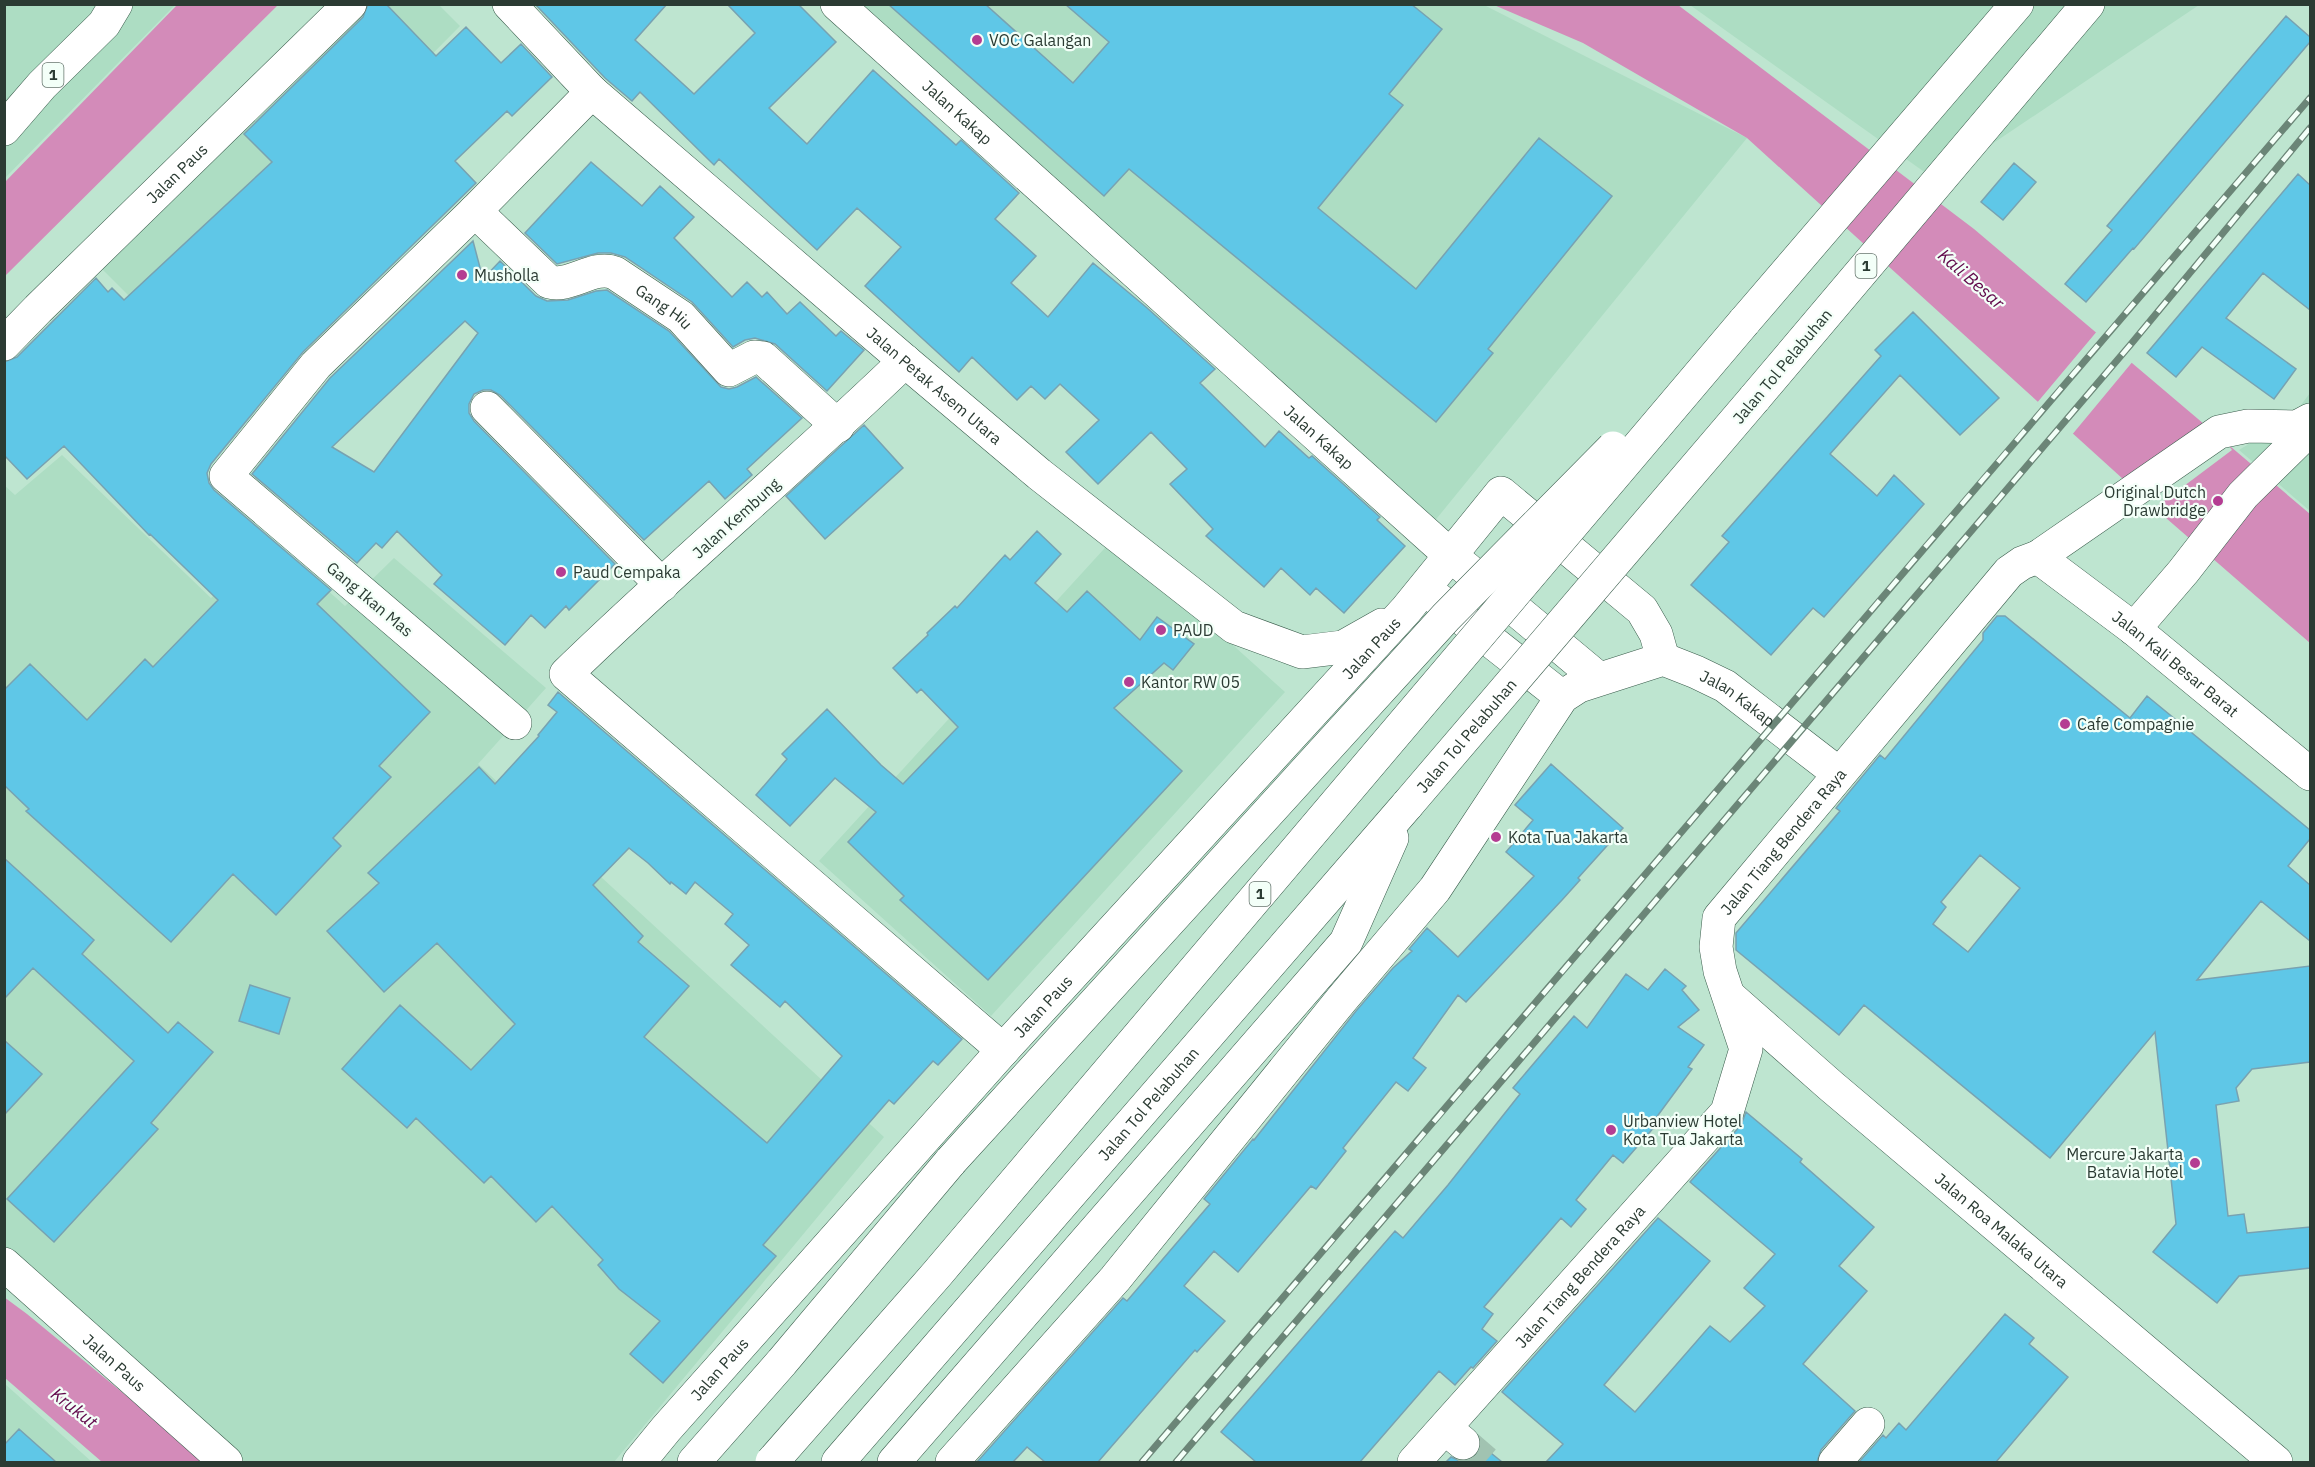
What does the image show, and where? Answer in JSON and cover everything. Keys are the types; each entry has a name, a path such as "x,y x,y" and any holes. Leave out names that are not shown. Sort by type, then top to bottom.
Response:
{"main road":[{"name":"1","path":"4,129 42,85 110,14 137,4"},
{"name":"Jalan Paus","path":"4,344 350,4"},
{"name":"Jalan Petak Asem Utara","path":"509,4 592,92 905,361 1040,474 1234,627 1302,652 1343,647 1415,599"},
{"name":"Jalan Kakap","path":"837,4 1450,555 1599,679"},
{"name":"1","path":"772,1462 945,1265 1744,322 2017,4"},
{"name":"Jalan Tol Pelabuhan","path":"838,1462 1408,804 2088,4"},
{"path":"475,211 592,92"},
{"name":"Gang Hiu","path":"475,211 549,282 560,283 604,271 615,273 681,317 729,370 754,357 763,358 838,426"},
{"name":"Gang Ikan Mas","path":"475,211 316,365 226,476 514,723"},
{"path":"694,1462 782,1362 951,1161 1446,617 1572,487 1744,322"},
{"name":"Jalan Kembung","path":"905,361 838,426 566,674 1003,1050"},
{"path":"487,408 662,585"},
{"name":"Jalan Tiang Bendera Raya","path":"1414,1462 1454,1436 1727,1112 1746,1049 1720,971 1716,947 1719,918 1838,773 2009,572 2022,563 2038,557 2219,432 2248,426 2297,427 2310,420"},
{"path":"2134,629 2183,572 2243,495 2310,429"},
{"name":"Jalan Paus","path":"639,1462 1003,1050 1415,599 1501,493 1642,610 1656,634 1663,659"},
{"name":"Jalan Kali Besar Barat","path":"2038,557 2134,629 2310,774"},
{"path":"1415,599 1562,697"},
{"path":"952,1462 1115,1279 1342,999 1435,889 1562,697 1579,686 1663,659"},
{"name":"Jalan Kakap","path":"1663,659 1725,686 1838,773"},
{"path":"894,1462 1346,942 1408,804"},
{"name":"Jalan Roa Malaka Utara","path":"1730,997 1830,1086 2276,1462"},
{"name":"Jalan Paus","path":"4,1264 226,1462"},
{"path":"1836,1462 1868,1424"}],"shaded area":[{"path":"5,5 175,5 5,178"},
{"path":"330,5 439,5 460,26 363,124 199,366 84,251"},
{"path":"862,5 1484,5 1747,138 1433,523"},
{"path":"1690,5 2199,5 1937,181"},
{"path":"2310,393 2310,511 2239,450 2292,417"},
{"path":"62,455 211,598 271,539 345,606 394,558 546,688 478,764 884,1137 614,1462 215,1462 5,1285 4,485 15,495"},
{"path":"1114,538 1285,692 991,1016 819,861"},
{"path":"5,1384 92,1462 5,1462"}],"water":[{"path":"177,5 278,5 5,276 5,182"},
{"name":"Kali Besar","path":"1494,5 1678,5 1974,229 2310,514 2310,643 2166,518 1747,138 1583,43"},
{"name":"Krukut","path":"4,1297 207,1462 102,1462 5,1378"}],"pier":[{"path":"2098,330 2134,360 2071,436 2036,404"},
{"path":"2219,433 2232,450 2152,510 2126,486"}],"building":[{"path":"368,4 386,4 436,56 466,27 501,63 521,44 552,77 512,116 507,111 455,161 476,183 303,352 211,464 207,473 209,483 214,490 331,590 317,604 430,712 379,766 391,777 333,838 341,846 276,915 233,874 171,942 26,811 29,809 4,785 4,690 30,664 87,720 145,659 153,667 218,600 149,535 64,446 27,479 4,455 4,362 17,357 96,278 108,292 112,288 124,300 272,162 244,134 363,17"},
{"path":"535,4 667,4 635,40 694,94 755,33 727,4 798,4 836,42 769,108 807,144 873,70 956,145 961,140 1019,193 995,219 1036,256 1011,283 1048,317 1093,263 1215,369 1200,383 1265,447 1279,431 1309,458 1312,456 1380,517 1377,520 1405,546 1344,613 1316,588 1310,595 1281,568 1264,587 1206,536 1213,529 1170,484 1187,469 1151,432 1098,484 1066,452 1099,420 1060,384 1045,399 1031,386 1017,400 972,357 959,372 865,286 901,247 857,208 817,250 719,159 714,165 640,92 632,101 605,78"},
{"path":"888,4 985,4 1073,83 1109,42 1065,4 1411,4 1442,29 1389,94 1403,105 1318,208 1416,289 1539,138 1612,196 1488,349 1493,353 1436,422 1129,169 1104,196"},
{"path":"2286,16 2310,37 2310,42 2086,302 2065,284 2112,230 2107,226"},
{"path":"591,162 642,206 660,186 694,217 674,238 732,297 747,282 762,297 767,292 787,314 800,302 836,336 841,331 864,350 827,391 775,344 755,338 745,340 733,347 692,302 625,257 611,253 598,253 557,264 525,233"},
{"path":"2014,163 2036,182 2003,220 1981,202"},
{"path":"2298,174 2310,185 2310,310 2263,273 2226,318 2296,369 2274,399 2202,347 2176,377 2147,353"},
{"path":"473,241 483,279 500,261 536,296 547,301 568,300 607,290 669,331 721,387 729,389 737,387 756,377 802,418 747,469 752,475 725,499 709,481 644,540 500,395 491,390 483,390 474,394 469,404 469,413 474,421 615,564 569,610 566,606 545,628 531,615 505,645 434,584 442,575 397,531 382,548 376,543 357,563 252,474 330,378","holes":["465,321 478,333 374,472 332,447"]},
{"path":"1913,312 1999,398 1960,435 1900,375 1830,454 1877,496 1894,475 1924,504 1824,617 1813,608 1771,655 1691,585 1729,542 1722,536 1881,356 1875,350"},
{"path":"864,425 903,468 825,539 786,496"},
{"path":"1037,531 1061,554 1035,583 1067,612 1087,591 1140,640 1157,617 1194,644 1173,670 1164,663 1114,708 1182,771 988,980 900,900 904,896 848,842 876,812 835,778 790,826 756,795 787,759 782,754 827,709 881,765 903,784 958,727 921,689 917,693 893,668 955,606 957,608 1005,555 1010,560"},
{"path":"1997,616 2005,616 2130,718 2147,696 2310,830 2310,839 2288,866 2310,885 2310,941 2261,901 2197,980 2310,966 2310,1062 2252,1069 2236,1088 2239,1101 2216,1105 2228,1216 2244,1214 2247,1233 2310,1227 2310,1268 2239,1276 2217,1303 2153,1252 2176,1224 2155,1032 2050,1158 1864,1005 1839,1035 1736,950 1736,933 1840,811 1836,808 1880,755 1885,759 1983,640 1983,633","holes":["1980,855 2020,888 1968,952 1933,924 1946,907 1941,902"]},
{"path":"558,692 962,1039 938,1065 933,1061 894,1104 889,1100 763,1245 776,1256 663,1383 630,1354 660,1321 619,1289 598,1265 603,1260 552,1206 536,1222 491,1176 484,1183 416,1118 407,1128 342,1069 400,1005 471,1070 515,1024 437,943 384,992 327,931 379,883 368,873 479,767 495,784 539,736 557,712 548,705","holes":["629,848 670,884 671,882 686,894 695,882 733,914 725,924 749,945 731,965 780,1007 785,1001 842,1056 767,1143 644,1037 689,986 638,942 643,936 593,885"]},
{"path":"1551,764 1623,828 1578,878 1580,880 1562,900 1466,1002 1458,995 1413,1058 1426,1068 1408,1091 1396,1082 1343,1148 1346,1151 1316,1189 1311,1186 1238,1272 1214,1251 1184,1286 1225,1321 1197,1352 1195,1350 1098,1462 1045,1462 1027,1447 1013,1462 977,1462 1123,1298 1127,1301 1210,1204 1204,1199 1356,1011 1393,968 1412,951 1409,949 1427,928 1458,957 1534,876 1506,852 1533,820 1515,805"},
{"path":"4,858 94,940 82,954 168,1033 178,1022 213,1052 151,1123 158,1129 54,1242 7,1199 134,1061 33,968 4,999"},
{"path":"1665,969 1686,986 1682,990 1699,1010 1678,1027 1704,1045 1688,1067 1692,1069 1653,1122 1656,1125 1623,1163 1613,1155 1576,1200 1586,1209 1571,1227 1561,1218 1484,1307 1493,1314 1482,1329 1497,1341 1473,1368 1471,1367 1455,1385 1439,1371 1360,1462 1256,1462 1221,1432 1395,1231 1403,1238 1448,1185 1520,1094 1513,1088 1574,1016 1587,1028 1626,974 1648,990"},
{"path":"250,985 290,998 279,1034 239,1021"},
{"path":"4,1040 42,1074 4,1115"},
{"path":"1746,1112 1802,1159 1800,1162 1874,1227 1839,1266 1867,1291 1803,1364 1855,1411 1821,1450 1817,1462 1546,1462 1563,1444 1502,1392 1658,1218 1710,1261 1604,1385 1635,1412 1710,1326 1730,1342 1765,1306 1744,1288 1775,1254 1690,1182 1741,1125"},
{"path":"2005,1314 2034,1338 2029,1344 2068,1377 1996,1462 1859,1462 1883,1435 1886,1438 1899,1423 1906,1430"},
{"path":"19,1429 56,1462 4,1462 4,1445"},
{"path":"1481,1445 1502,1462 1446,1462 1451,1457 1460,1461 1470,1460 1478,1455"}],"tunnel":[{"path":"1463,1443 1485,1462"}],"railway":[{"path":"1142,1462 2310,98"},
{"path":"1176,1462 2131,344 2310,128"}],"place":[{"name":"VOC Galangan","path":"977,40"},
{"name":"Musholla","path":"462,275"},
{"name":"Original Dutch Drawbridge","path":"2218,501"},
{"name":"Paud Cempaka","path":"561,572"},
{"name":"PAUD","path":"1161,630"},
{"name":"Kantor RW 05","path":"1129,682"},
{"name":"Cafe Compagnie","path":"2065,724"},
{"name":"Kota Tua Jakarta","path":"1496,837"},
{"name":"Urbanview Hotel Kota Tua Jakarta","path":"1611,1130"},
{"name":"Mercure Jakarta Batavia Hotel","path":"2195,1163"}]}
